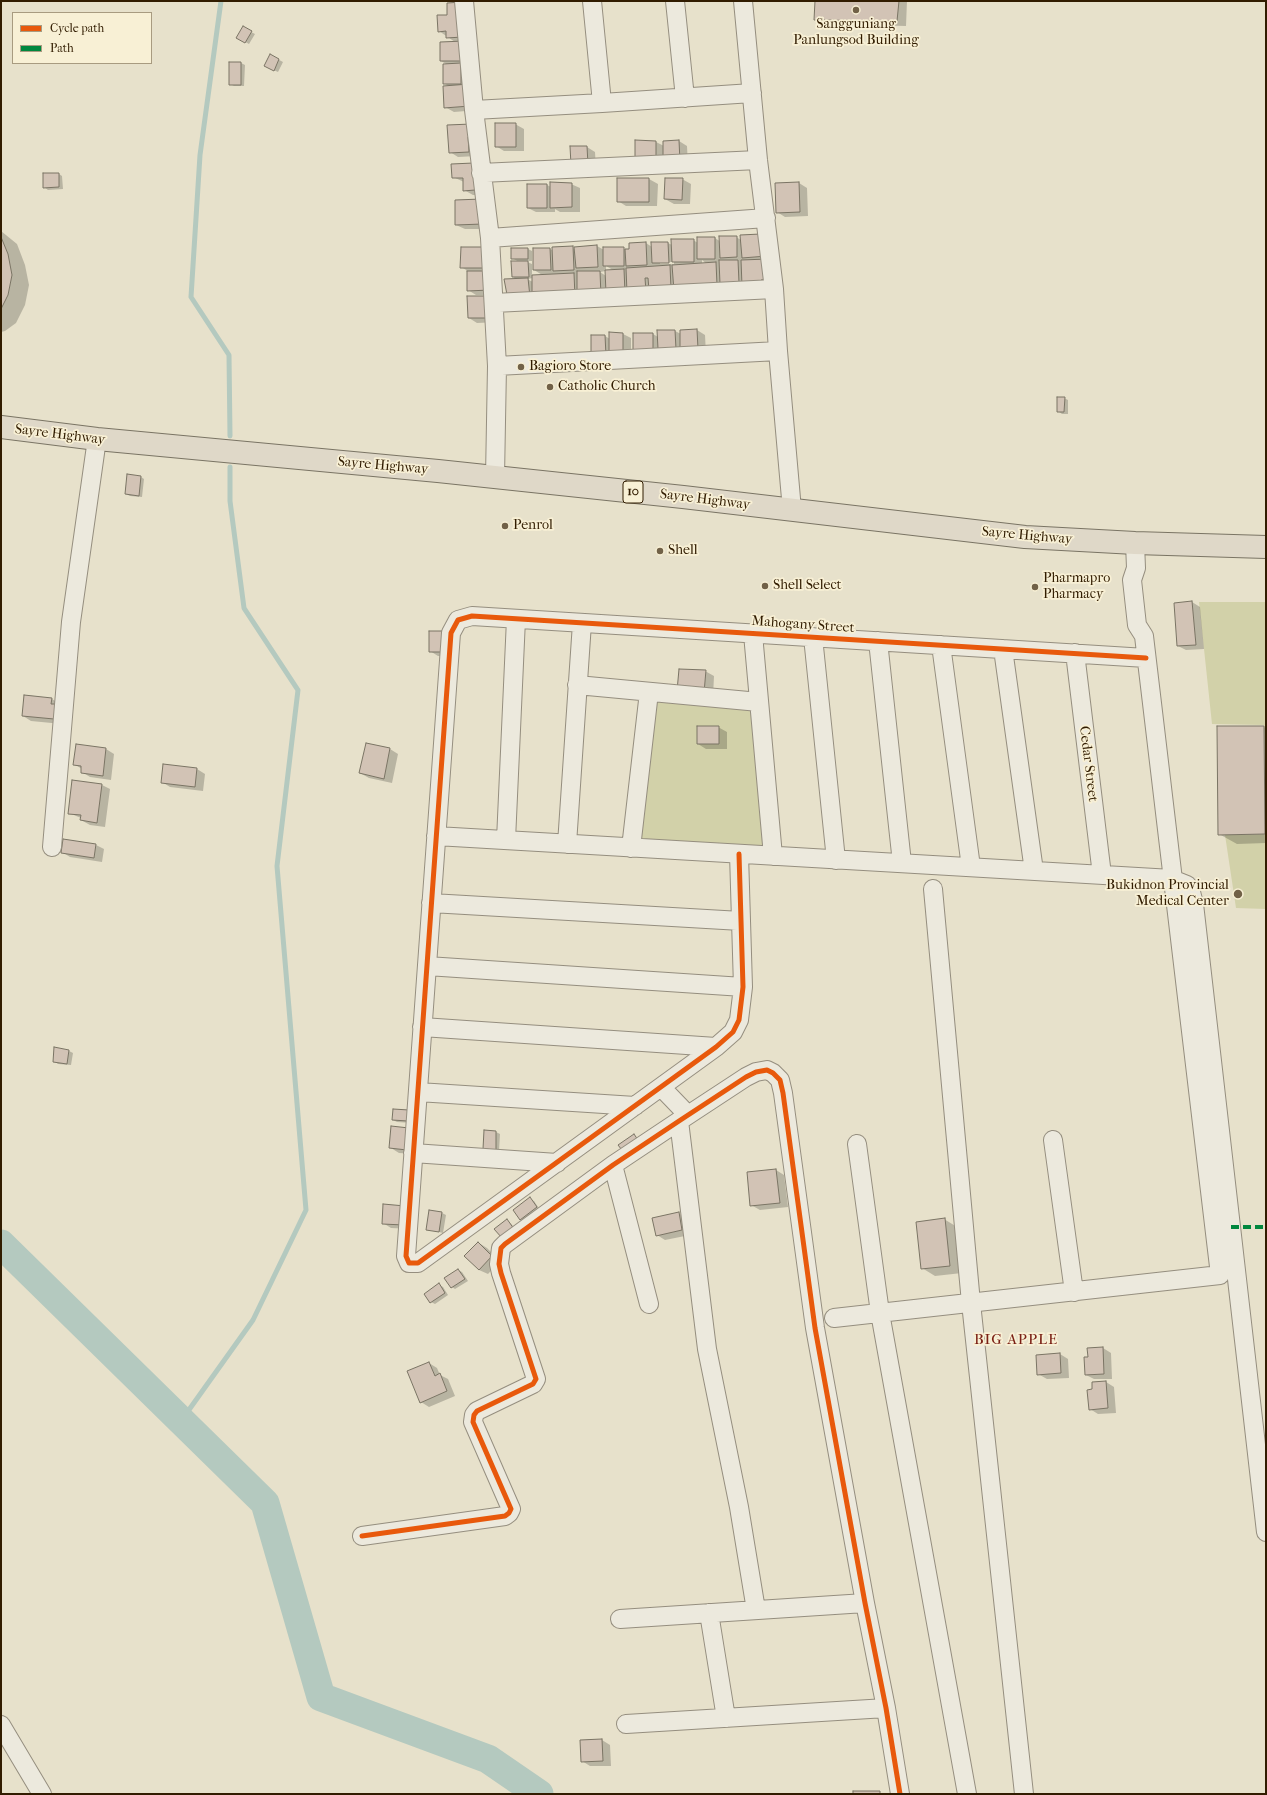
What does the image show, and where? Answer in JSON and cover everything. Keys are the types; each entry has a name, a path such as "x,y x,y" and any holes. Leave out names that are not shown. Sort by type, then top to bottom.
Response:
{"highway":[{"name":"Sayre Highway","path":"1,427 97,440 495,477 1025,537 1135,543 1266,547"}],"street":[{"path":"464,1 474,110 490,238 497,366 495,477"},
{"path":"592,1 602,104"},
{"path":"675,1 685,98"},
{"path":"744,1 758,160 774,289 792,510"},
{"path":"474,110 602,104 752,93"},
{"path":"481,173 758,160"},
{"path":"490,238 766,218"},
{"path":"494,303 774,289"},
{"path":"497,366 778,351"},
{"path":"52,847 71,622 97,440"},
{"path":"834,1318 1220,1275 1146,658 1144,636 1149,624 1144,579 1136,568 1135,543"},
{"name":"Mahogany Street","path":"436,836 451,633 458,620 472,616 1146,658"},
{"path":"506,840 516,619"},
{"path":"567,844 582,623"},
{"path":"753,634 773,856"},
{"path":"813,637 836,860"},
{"path":"878,641 902,863"},
{"path":"940,645 971,867"},
{"path":"1003,649 1034,871"},
{"name":"Cedar Street","path":"1075,653 1102,875"},
{"path":"577,685 760,702"},
{"path":"631,848 649,692"},
{"path":"739,854 743,987 739,1020 733,1032 716,1047 418,1263 412,1264 408,1262 406,1256 436,836 1172,879 1187,885 1191,892 1194,904 1266,1532"},
{"path":"933,889 971,1303 1024,1794"},
{"path":"431,903 741,921"},
{"path":"427,966 743,987"},
{"path":"422,1028 716,1047"},
{"path":"362,1536 505,1516 509,1513 510,1509 473,1422 474,1415 477,1411 533,1384 536,1379 536,1375 501,1273 499,1255 505,1244 613,1165 746,1077 756,1072 767,1070 773,1073 780,1080 815,1328 865,1603 886,1708 900,1794"},
{"path":"661,1087 684,1118 707,1349 739,1507 756,1610"},
{"path":"418,1092 635,1106"},
{"path":"1053,1140 1074,1292"},
{"path":"857,1144 880,1313 967,1794"},
{"path":"413,1153 557,1162"},
{"path":"613,1165 649,1304"},
{"path":"620,1619 865,1603"},
{"path":"709,1613 726,1718"},
{"path":"626,1724 886,1708"},
{"path":"1,1725 42,1794"}],"green space":[{"path":"1199,602 1266,602 1266,834 1264,725 1212,724"},
{"path":"656,702 751,709 766,848 640,839"},
{"path":"1266,834 1266,909 1236,908 1225,835"}],"building":[{"name":"Sangguniang Panlungsod Building","path":"815,1 899,1 897,21 814,20"},
{"path":"462,2 463,37 446,38 446,31 438,32 437,15 447,15 447,3"},
{"path":"243,26 252,31 245,43 236,38"},
{"path":"465,41 461,61 440,61 440,42"},
{"path":"270,54 279,59 274,71 264,66"},
{"path":"229,62 241,62 241,85 229,85"},
{"path":"461,63 461,84 443,84 443,64"},
{"path":"469,84 470,106 444,108 443,86"},
{"path":"495,123 516,123 516,147 495,147"},
{"path":"472,124 473,137 468,137 469,152 449,153 447,125"},
{"path":"635,140 656,141 656,160 635,160"},
{"path":"679,140 680,162 663,162 663,141"},
{"path":"570,146 587,146 588,165 571,165"},
{"path":"474,163 475,190 463,191 463,178 452,178 451,164"},
{"path":"43,173 59,173 59,187 43,188"},
{"path":"617,178 649,178 649,202 617,202"},
{"path":"665,178 683,178 682,200 664,199"},
{"path":"550,182 572,183 572,207 550,208"},
{"path":"799,182 800,212 776,213 775,183"},
{"path":"527,184 547,184 547,208 527,208"},
{"path":"482,199 483,224 455,225 455,200"},
{"path":"761,234 767,256 742,258 740,235"},
{"path":"719,236 737,236 737,257 720,258"},
{"path":"1,237 8,254 12,275 8,295 1,309"},
{"path":"697,237 715,237 715,259 697,259"},
{"path":"671,239 694,239 694,262 672,262"},
{"path":"646,242 647,265 626,266 625,249 629,249 629,243"},
{"path":"651,242 668,242 669,263 652,263"},
{"path":"597,245 598,267 576,268 574,247"},
{"path":"573,246 574,270 553,271 552,247"},
{"path":"461,247 487,247 487,268 460,268"},
{"path":"603,247 624,247 624,266 603,266"},
{"path":"511,248 528,248 528,259 511,259"},
{"path":"533,248 550,248 551,270 533,270"},
{"path":"768,259 769,279 761,280 761,285 742,286 741,260"},
{"path":"719,260 738,260 739,283 720,284"},
{"path":"511,261 528,261 529,277 512,277"},
{"path":"716,262 717,285 674,291 672,265"},
{"path":"670,265 671,289 649,290 648,278 645,278 646,292 627,293 626,268"},
{"path":"624,269 625,293 606,293 605,270"},
{"path":"467,271 484,271 490,290 467,291"},
{"path":"577,271 600,271 601,297 577,298"},
{"path":"574,273 575,297 532,299 532,275"},
{"path":"528,278 530,297 508,300 504,279"},
{"path":"467,296 490,296 491,318 468,318"},
{"path":"697,329 698,349 680,350 680,330"},
{"path":"657,330 675,330 676,349 658,349"},
{"path":"609,332 623,333 623,355 609,355"},
{"path":"633,333 653,333 653,354 633,354"},
{"path":"591,335 605,335 606,356 591,357"},
{"path":"1057,397 1065,397 1064,412 1057,412"},
{"path":"127,474 141,476 139,496 125,494"},
{"path":"1192,601 1196,645 1177,646 1174,603"},
{"path":"429,631 447,631 447,652 429,652"},
{"path":"679,669 706,670 704,693 677,691"},
{"path":"24,695 52,698 51,704 56,704 54,719 22,716"},
{"path":"697,726 719,726 719,744 697,744"},
{"path":"1217,726 1264,726 1265,834 1218,835"},
{"path":"366,743 390,748 384,779 359,773"},
{"path":"76,744 106,748 103,776 81,773 81,766 73,765"},
{"path":"163,764 197,768 195,787 161,783"},
{"path":"72,780 102,784 97,823 80,820 81,815 68,814"},
{"path":"63,839 96,844 94,858 61,853"},
{"path":"54,1047 69,1050 67,1064 53,1062"},
{"path":"393,1109 409,1110 408,1121 392,1120"},
{"path":"391,1126 409,1128 407,1150 389,1148"},
{"path":"484,1130 496,1131 496,1150 483,1149"},
{"path":"634,1134 640,1143 625,1154 618,1145"},
{"path":"776,1169 780,1203 750,1206 747,1172"},
{"path":"530,1197 537,1207 520,1220 513,1210"},
{"path":"383,1204 405,1206 404,1225 382,1224"},
{"path":"429,1210 442,1212 439,1232 426,1230"},
{"path":"679,1212 682,1230 656,1236 652,1218"},
{"path":"945,1218 950,1266 921,1269 916,1222"},
{"path":"507,1219 514,1229 502,1238 494,1229"},
{"path":"478,1242 492,1256 479,1270 464,1256"},
{"path":"458,1269 465,1279 451,1288 444,1278"},
{"path":"439,1283 445,1293 430,1303 424,1294"},
{"path":"1103,1347 1104,1374 1085,1375 1084,1357 1088,1357 1087,1348"},
{"path":"1060,1353 1061,1373 1037,1375 1036,1355"},
{"path":"429,1362 435,1376 440,1373 447,1391 420,1403 407,1371"},
{"path":"1106,1381 1108,1408 1089,1410 1087,1390 1092,1389 1092,1382"},
{"path":"602,1739 603,1761 581,1762 580,1740"},
{"path":"853,1791 880,1791 880,1794 853,1794"}],"waterway":[{"path":"221,1 200,155 191,297 229,355 230,436"},
{"path":"181,1421 253,1320 306,1210 277,866 298,690 244,608 230,501 230,467"},
{"path":"1,1244 265,1503 321,1697 488,1759 539,1794"}],"marked path":[{"path":"1231,1227 1266,1227"}],"cycle path":[{"path":"739,854 743,987 739,1020 733,1032 716,1047 418,1263 409,1263 406,1256 451,633 458,620 472,616 1146,658"},
{"path":"362,1536 505,1516 509,1513 511,1509 473,1422 474,1415 477,1411 533,1384 536,1379 501,1273 499,1264 501,1248 613,1165 746,1077 756,1072 767,1070 773,1073 780,1080 783,1093 815,1328 865,1603 886,1708 900,1794"}],"place":[{"name":"Sangguniang Panlungsod Building","path":"856,10"},
{"name":"Bagioro Store","path":"521,367"},
{"name":"Catholic Church","path":"550,387"},
{"name":"Penrol","path":"505,526"},
{"name":"Shell","path":"660,551"},
{"name":"Shell Select","path":"765,586"},
{"name":"Pharmapro Pharmacy","path":"1035,587"},
{"name":"Bukidnon Provincial Medical Center","path":"1238,894"}],"district":[{"name":"BIG APPLE","path":"1016,1340"}]}
